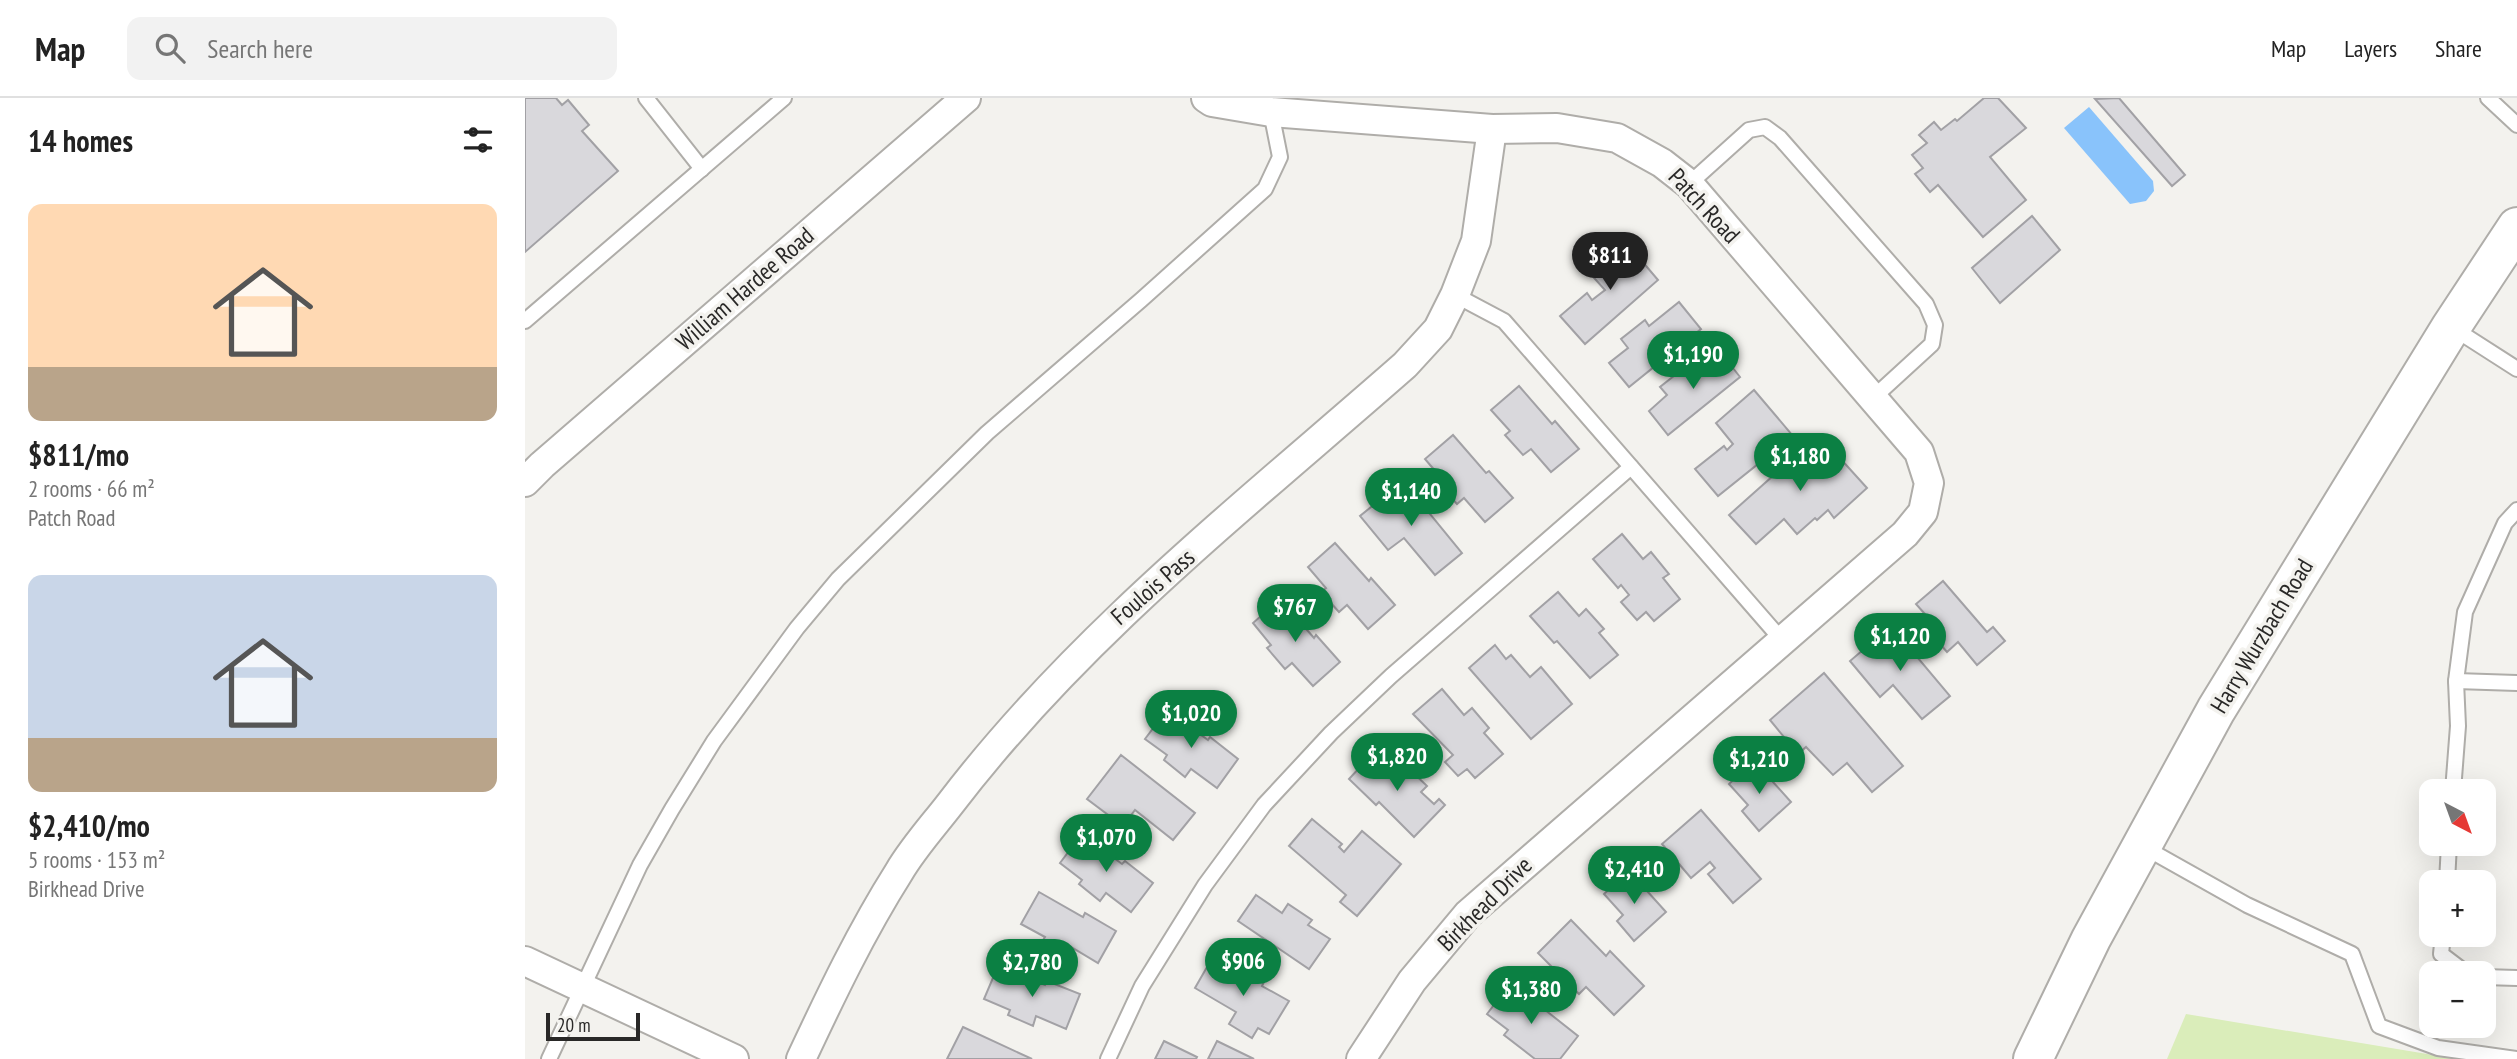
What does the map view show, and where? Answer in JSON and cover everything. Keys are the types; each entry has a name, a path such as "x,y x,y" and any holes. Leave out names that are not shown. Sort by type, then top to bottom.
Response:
{"main road":[{"name":"Harry Wurzbach Road","path":"2033,1059 2141,845 2215,710 2451,327 2517,227"}],"street":[{"name":"William Hardee Road","path":"525,482 966,98"},
{"name":"Patch Road","path":"1206,98 1212,102 1271,112 1492,129 1557,128 1617,138 1662,163 1689,184 1919,452 1929,482"},
{"name":"Foulois Pass","path":"801,1059 849,956 900,869 989,753 1105,628 1405,365 1438,329 1455,295 1476,241 1492,129"},
{"name":"Birkhead Drive","path":"1361,1059 1412,981 1468,914 1781,639 1905,534 1923,512 1929,482"},
{"path":"525,961 733,1059"}],"lane":[{"path":"646,98 702,169"},
{"path":"525,321 784,98"},
{"path":"2488,98 2517,125"},
{"path":"549,1059 640,865 671,808 715,741 797,628 838,579 987,433 1265,189 1280,157 1271,112"},
{"path":"1689,184 1749,130 1765,127 1780,138 1926,304 1935,324 1933,344 1873,398"},
{"path":"1455,295 1504,321 1781,639"},
{"path":"2451,327 2517,369"},
{"path":"1108,1059 1142,986 1205,885 1264,805 1331,733 1391,676 1632,467"},
{"path":"2454,779 2458,726 2456,681 2465,612 2505,523 2517,510"},
{"path":"2456,681 2517,683"},
{"path":"2141,845 2247,905 2352,954 2379,1026 2438,1048 2517,1059"},
{"path":"2442,947 2441,954 2450,961"},
{"path":"2496,977 2517,978"}],"green space":[{"path":"2186,1014 2457,1059 2167,1059"}],"water":[{"path":"2089,107 2153,181 2154,191 2146,201 2130,204 2064,128"}],"building":[{"path":"525,98 556,98 562,105 568,100 589,125 582,131 618,171 525,252"},
{"path":"1984,98 1998,98 2026,128 1990,157 2026,200 1983,237 1938,185 1930,192 1915,174 1923,168 1912,155 1927,143 1919,135 1934,122 1941,130 1955,119 1957,121"},
{"path":"2119,98 2185,175 2172,186 2095,99"},
{"path":"2032,216 2060,250 2000,303 1972,268"},
{"path":"1624,240 1658,280 1585,344 1560,316 1587,293 1592,300 1605,290 1587,270"},
{"path":"1679,302 1701,329 1629,387 1609,363 1628,348 1621,339 1645,320 1649,326"},
{"path":"1718,349 1740,377 1668,435 1649,411 1667,395 1660,387 1684,368 1689,373"},
{"path":"1519,386 1552,424 1555,421 1579,449 1551,472 1531,449 1523,455 1505,435 1510,431 1491,410"},
{"path":"1754,390 1793,436 1718,496 1695,469 1724,446 1727,450 1733,444 1716,423"},
{"path":"1453,435 1486,473 1489,471 1513,498 1485,522 1464,498 1457,504 1439,484 1443,480 1425,459"},
{"path":"1819,435 1867,488 1834,518 1828,510 1797,534 1784,519 1756,544 1729,515"},
{"path":"1403,481 1462,553 1435,575 1404,538 1388,550 1360,516"},
{"path":"1622,534 1643,559 1651,552 1669,574 1663,578 1680,599 1654,621 1646,612 1637,620 1621,602 1629,595 1621,585 1618,588 1593,559"},
{"path":"1335,543 1395,605 1368,629 1347,605 1339,612 1321,592 1326,588 1308,567"},
{"path":"1943,581 1987,632 1993,627 2005,641 1977,665 1958,642 1947,652 1927,629 1933,623 1916,604"},
{"path":"1558,592 1579,616 1586,609 1604,629 1599,633 1618,655 1590,678 1530,616"},
{"path":"1280,599 1314,638 1316,635 1340,662 1313,686 1292,663 1285,669 1267,648 1271,645 1253,623"},
{"path":"1891,626 1950,696 1922,719 1893,685 1880,697 1850,661"},
{"path":"1495,645 1506,659 1511,655 1530,677 1541,667 1572,704 1531,739 1469,668"},
{"path":"1824,673 1903,766 1872,792 1847,763 1833,775 1806,747 1798,754 1770,720"},
{"path":"1442,689 1464,715 1472,708 1489,728 1484,733 1503,754 1475,778 1467,769 1458,776 1445,762 1453,755 1413,714"},
{"path":"1167,710 1208,740 1210,737 1238,759 1217,788 1191,769 1185,777 1164,760 1167,755 1145,739"},
{"path":"1375,751 1398,773 1405,765 1427,786 1421,792 1434,804 1439,799 1445,805 1414,837 1379,802 1376,805 1349,779"},
{"path":"1121,755 1195,813 1173,840 1135,810 1123,826 1087,799"},
{"path":"1754,761 1791,802 1759,831 1742,811 1748,805 1729,784"},
{"path":"1701,810 1761,879 1733,903 1708,874 1715,868 1710,862 1691,878 1662,844"},
{"path":"1312,819 1342,844 1339,847 1344,852 1362,831 1401,864 1357,916 1340,902 1346,895 1289,846"},
{"path":"1082,834 1122,864 1125,861 1153,883 1131,912 1106,893 1100,901 1079,884 1082,880 1060,863"},
{"path":"1629,871 1666,912 1634,941 1617,921 1623,915 1604,894"},
{"path":"1039,892 1083,917 1085,913 1116,931 1098,963 1071,947 1066,956 1042,942 1045,937 1021,924"},
{"path":"1256,895 1282,913 1288,904 1312,920 1308,925 1330,939 1309,969 1238,921"},
{"path":"1571,920 1606,956 1610,951 1644,986 1614,1015 1586,987 1579,994 1538,953"},
{"path":"1211,960 1239,976 1244,968 1265,980 1262,986 1289,1001 1269,1034 1258,1028 1252,1038 1229,1024 1236,1012 1195,988"},
{"path":"998,966 1045,985 1047,981 1080,994 1066,1029 1036,1016 1033,1026 1008,1015 1010,1010 984,999"},
{"path":"1511,983 1578,1036 1560,1059 1535,1059 1504,1035 1508,1030 1487,1014"},
{"path":"963,1027 1032,1059 947,1059"},
{"path":"1164,1041 1197,1057 1196,1059 1155,1059"},
{"path":"1217,1041 1254,1059 1208,1059"}]}
